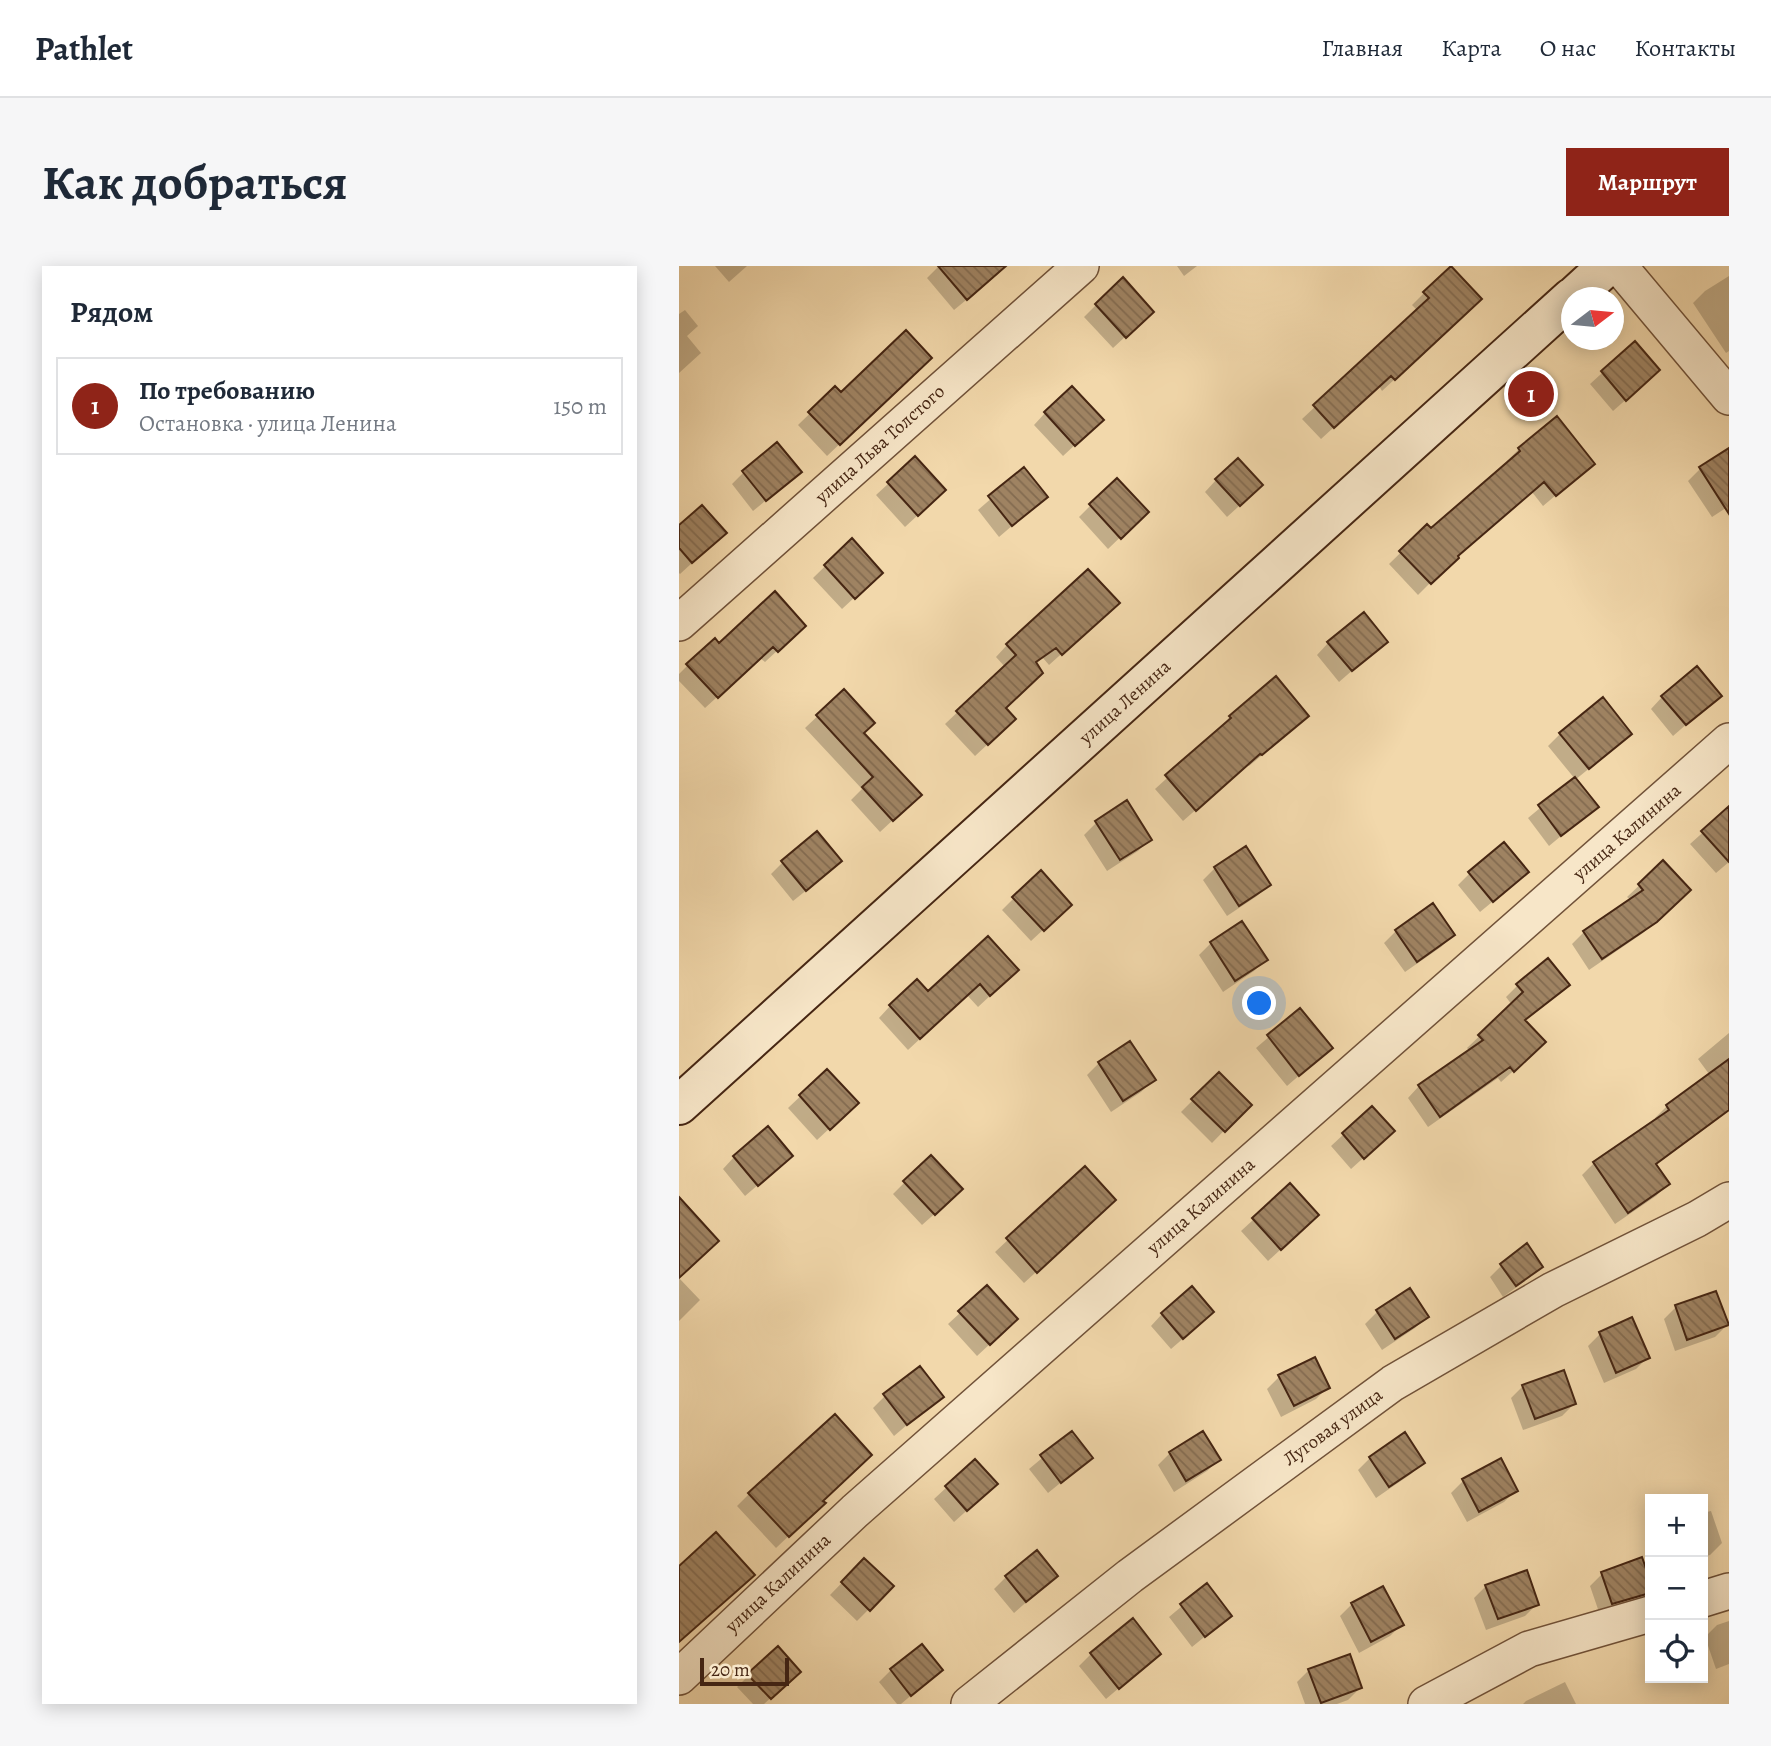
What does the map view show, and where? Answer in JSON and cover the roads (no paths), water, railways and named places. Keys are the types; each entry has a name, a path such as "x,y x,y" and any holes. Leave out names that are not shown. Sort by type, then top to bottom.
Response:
{"street":[{"name":"улица Льва Толстого","path":"679,623 1081,266"},
{"name":"улица Ленина","path":"1584,287 1607,266"},
{"path":"1619,266 1729,397"},
{"name":"улица Ленина","path":"679,1105 1561,308"},
{"name":"улица Калинина","path":"679,1677 855,1511 1729,741"},
{"name":"Луговая улица","path":"969,1704 1130,1576 1393,1383 1553,1290 1697,1219 1729,1200"},
{"path":"1708,1597 1729,1591"},
{"path":"1426,1704 1529,1649 1645,1615"}],"place":[{"name":"По требованию","path":"1531,394"}]}
